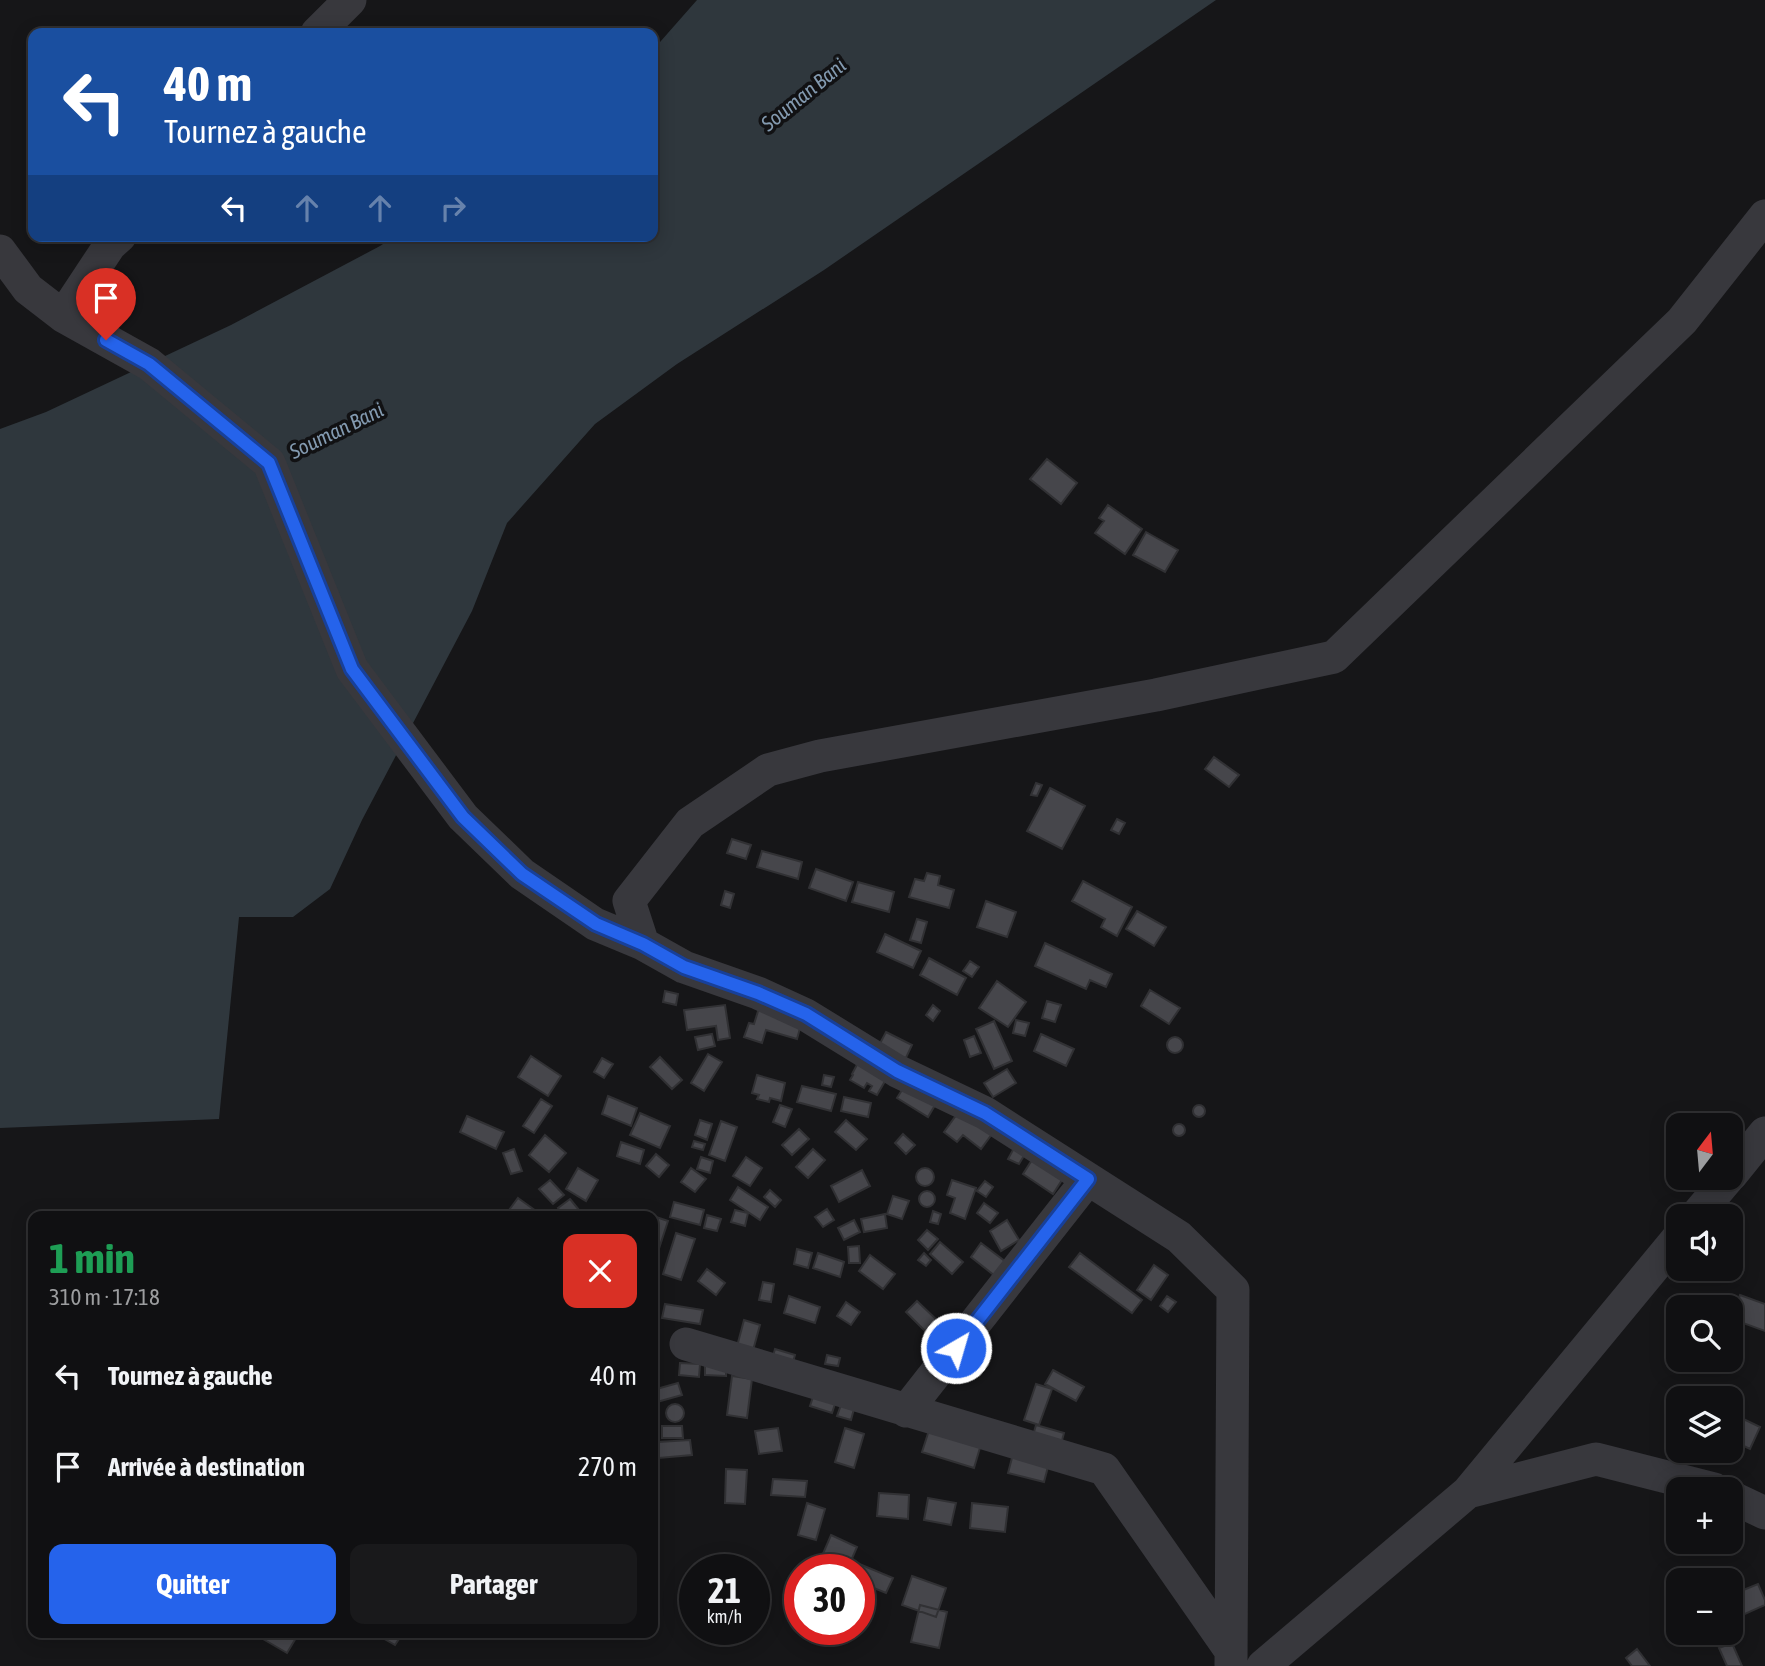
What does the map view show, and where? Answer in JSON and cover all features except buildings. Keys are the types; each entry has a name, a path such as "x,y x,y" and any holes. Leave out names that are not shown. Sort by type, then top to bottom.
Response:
{"street":[{"path":"322,28 349,0"},
{"path":"643,944 629,901 690,823 768,770 820,756 1143,697 1334,657 1682,321 1765,216"},
{"path":"63,316 113,242"},
{"path":"0,251 28,289 63,316 149,364 269,463 352,669 463,817 522,874 596,924 643,944 684,967 758,993 806,1014 897,1071 985,1113 1179,1237 1233,1290 1231,1658"},
{"path":"1743,1159 1765,1133"},
{"path":"906,1411 1088,1179"},
{"path":"1706,1204 1717,1190"},
{"path":"1262,1666 1468,1492 1666,1253"},
{"path":"686,1344 1104,1469 1231,1658"},
{"path":"1468,1492 1596,1460 1666,1477"},
{"path":"1743,1503 1765,1513"}],"water":[{"name":"Souman Bani","path":"697,0 1216,0 824,270 677,364 595,424 507,523 472,611 362,820 330,889 293,917 239,917 219,1119 0,1128 0,429 46,412 231,325 386,242 658,242 658,44"}],"route":[{"path":"106,340 149,364 269,463 352,669 463,817 522,874 596,924 643,944 684,967 758,993 806,1014 897,1071 985,1113 1088,1179 956,1348"}]}
